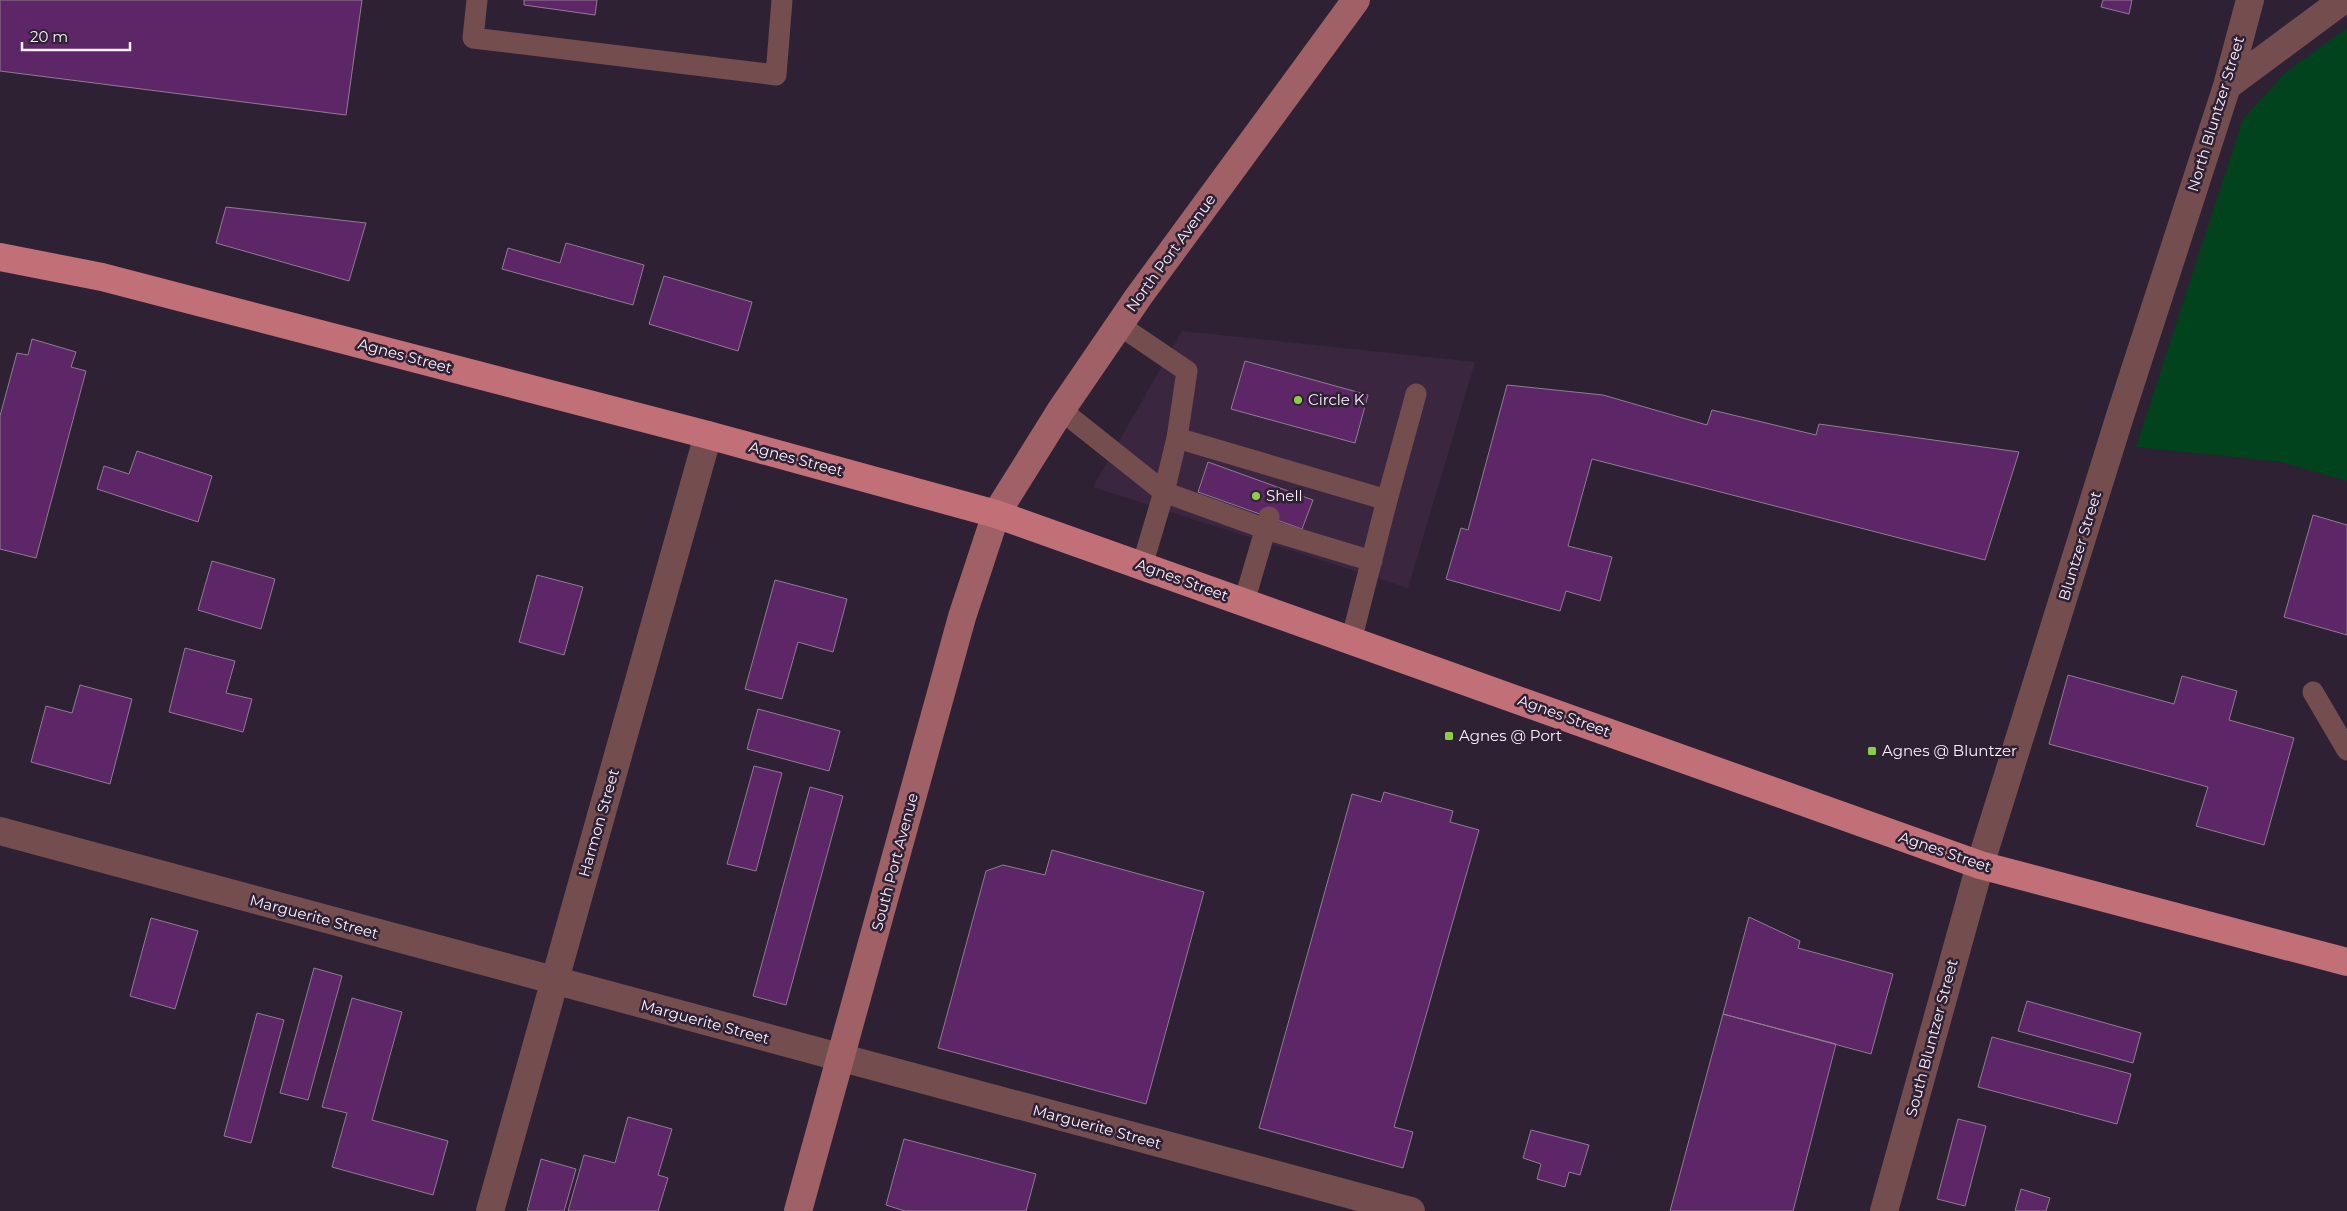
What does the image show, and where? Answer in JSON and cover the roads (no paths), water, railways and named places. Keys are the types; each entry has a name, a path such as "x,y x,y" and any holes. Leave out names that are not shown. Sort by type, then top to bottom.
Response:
{"main road":[{"name":"North Port Avenue","path":"996,514 1061,410 1119,325 1356,0"},
{"name":"Agnes Street","path":"0,257 102,278 708,435 996,514 1980,865 2347,962"},
{"name":"South Port Avenue","path":"798,1211 959,627 996,514"}],"street":[{"name":"North Bluntzer Street","path":"2181,227 2227,86 2250,0"},
{"path":"2227,86 2343,0"},
{"name":"Bluntzer Street","path":"1980,865 2181,227"},
{"name":"Harmon Street","path":"490,1211 708,435"},
{"name":"Marguerite Street","path":"0,832 1411,1211"},
{"name":"South Bluntzer Street","path":"1884,1211 1980,865"}],"lane":[{"path":"477,0 473,38 776,76 782,0"},
{"path":"1119,325 1187,371 1177,438 1164,492 1142,566"},
{"path":"1351,640 1416,394"},
{"path":"1061,410 1164,492 1236,512 1372,561"},
{"path":"1177,438 1250,468 1281,478 1387,500"},
{"path":"1244,602 1268,523"},
{"path":"2313,692 2347,750"}],"place":[{"name":"Circle K","path":"1298,400"},
{"name":"Shell","path":"1256,496"},
{"name":"Agnes @ Port","path":"1449,736"},
{"name":"Agnes @ Bluntzer","path":"1872,751"}]}
